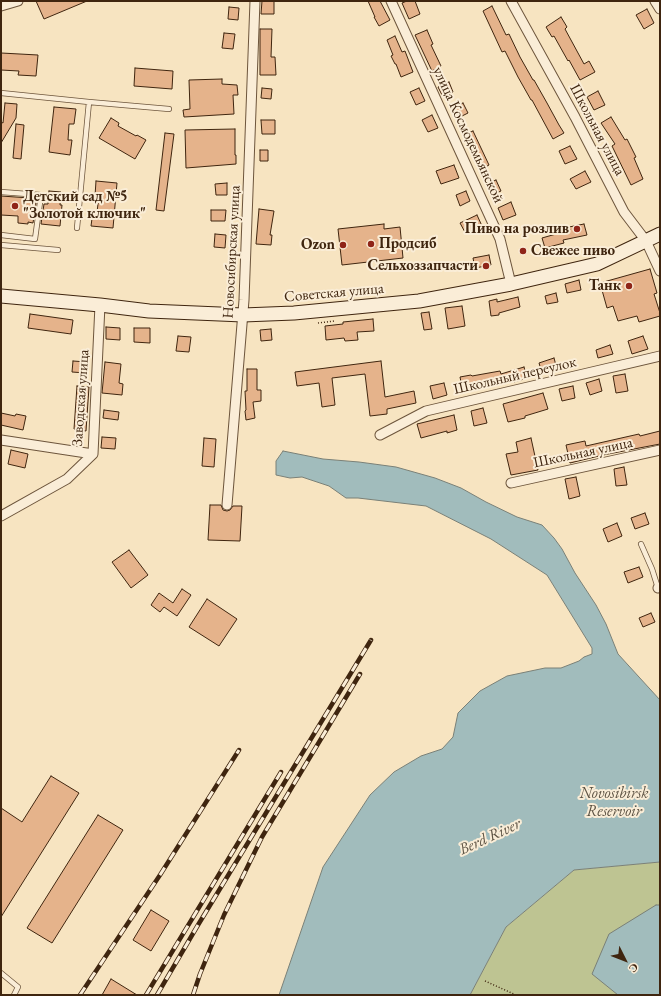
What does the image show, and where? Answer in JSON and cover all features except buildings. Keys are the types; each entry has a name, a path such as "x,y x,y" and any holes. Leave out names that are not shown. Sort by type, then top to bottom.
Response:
{"main road":[{"name":"Советская улица","path":"1,296 149,311 243,315 419,301 511,284 597,264 660,234"}],"street":[{"path":"1,6 18,1"},
{"name":"Новосибирская улица","path":"227,505 243,315 255,1"},
{"name":"улица Космодемьянской","path":"391,1 500,239 511,284"},
{"name":"Школьная улица","path":"511,1 575,117 624,212 646,241 660,271"},
{"path":"655,1 660,9"},
{"name":"Заводская улица","path":"1,516 67,479 93,454 100,305"},
{"name":"Школьный переулок","path":"380,435 426,411 660,356"},
{"path":"1,440 93,454"},
{"name":"Школьная улица","path":"511,482 660,450"}],"lane":[{"path":"1,93 170,109"},
{"path":"77,228 89,102"},
{"path":"1,192 41,194 35,239 1,235"},
{"path":"1,245 58,250"},
{"path":"641,544 659,587"},
{"path":"1,973 18,987 14,995"}],"path":[{"path":"485,981 516,995"}],"green space":[{"path":"660,862 660,995 470,995 506,927 574,870"}],"water":[{"path":"283,451 323,459 396,467 435,478 461,488 517,517 542,525 562,549 575,573 596,605 606,624 618,654 660,700 660,862 574,870 506,927 470,995 279,995 323,867 370,795 394,772 421,756 442,749 453,737 458,713 480,691 507,676 545,668 561,668 592,654 592,648 547,575 491,539 426,506 346,498 329,486 302,477 290,478 276,475 276,461"},
{"path":"656,905 660,905 660,995 618,995 592,974 609,934"}],"railway":[{"path":"157,995 371,640"},
{"path":"193,995 224,915 262,837 360,674"},
{"path":"80,995 160,875 239,750"},
{"path":"146,995 281,772"}],"place":[{"name":"Детский сад №5 \"Золотой ключик\"","path":"15,206"},
{"name":"Пиво на розлив","path":"577,229"},
{"name":"Продсиб","path":"371,244"},
{"name":"Ozon","path":"343,245"},
{"name":"Свежее пиво","path":"523,251"},
{"name":"Сельхоззапчасти","path":"486,266"},
{"name":"Танк","path":"629,286"}],"water label":[{"name":"Novosibirsk Reservoir","path":"614,803"},
{"name":"Berd River","path":"490,837"}]}
